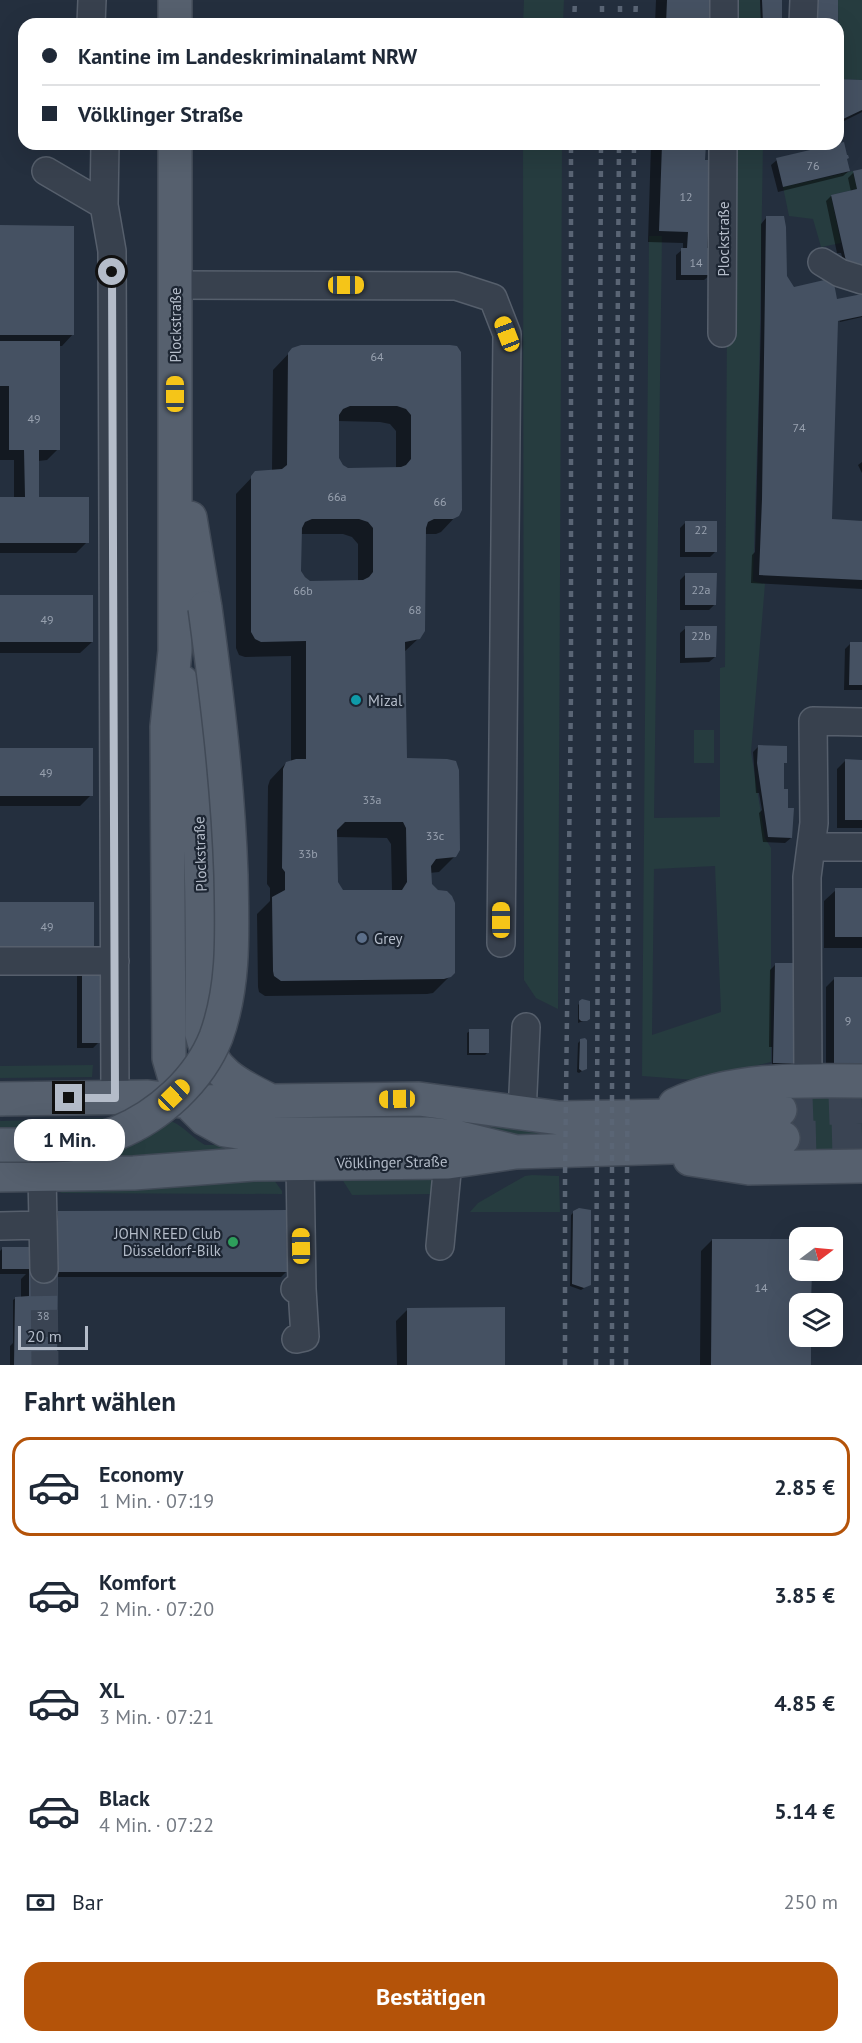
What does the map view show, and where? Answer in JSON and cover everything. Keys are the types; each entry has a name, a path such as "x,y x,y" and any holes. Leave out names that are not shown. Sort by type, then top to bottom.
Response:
{"main road":[{"path":"175,0 175,18"},
{"name":"Plockstraße","path":"169,1058 167,727 175,651 175,150"},
{"path":"0,1145 85,1142 116,1133 141,1121 185,1086 202,1063 215,1039 224,1011 231,973 232,919 229,827 222,732 206,608 192,524 175,474"},
{"name":"Plockstraße","path":"175,651 189,714 198,788 202,872 202,1034 211,1058 224,1073 241,1087 270,1100"},
{"path":"148,1098 159,1082 169,1058"},
{"path":"169,1058 176,1082 188,1102 205,1119 225,1130 251,1134 426,1134 456,1137 516,1152"},
{"path":"653,1116 682,1102 740,1085 808,1080 862,1081"},
{"name":"Völklinger Straße","path":"0,1098 148,1098 188,1102 419,1099 559,1118 728,1115 781,1124 703,1146 516,1152 448,1162 253,1164 135,1173 0,1175"},
{"path":"654,1148 697,1161 749,1168 862,1166"}],"lane":[{"path":"91,18 92,0"},
{"path":"724,0 724,18"},
{"path":"803,18 804,0"},
{"path":"105,150 104,205 112,251 115,1098"},
{"name":"Plockstraße","path":"722,333 723,150"},
{"path":"45,171 104,205"},
{"path":"822,262 840,273 862,280"},
{"path":"176,285 456,286 493,298 507,334 501,943"},
{"path":"808,1080 807,877 814,822 813,721 862,722"},
{"path":"812,847 862,847"},
{"path":"0,961 115,961"},
{"path":"522,1114 525,1027"},
{"path":"440,1246 448,1162"},
{"path":"296,1339 305,1337 299,1289 300,1163"},
{"path":"42,1175 44,1269"},
{"path":"0,1226 43,1225"}],"green space":[{"path":"524,0 564,0 563,18 523,18"},
{"path":"729,0 760,0 761,18 729,18"},
{"path":"838,0 862,0 862,80 844,79 844,18 838,18"},
{"path":"523,150 562,150 558,1009 536,998 524,980"},
{"path":"728,150 763,150 753,581 765,584 751,752 765,838 771,848 771,1062 695,1080 642,1076 649,236 662,236 654,818 720,817 720,668 725,667","holes":["715,866 721,1012 652,1035 654,869"]},
{"path":"853,171 857,189 831,195 841,243 821,247 813,219 789,216 783,187"},
{"path":"694,730 714,730 714,763 694,763"},
{"path":"93,1065 92,1077 0,1078 0,1066"},
{"path":"862,1092 862,1156 783,1155 778,1094"},
{"path":"425,1115 557,1131 557,1137 266,1118 267,1116"},
{"path":"119,1118 172,1121 205,1145 434,1145 109,1165 0,1134 0,1121"},
{"path":"440,1175 431,1194 352,1195 340,1176"},
{"path":"271,1176 282,1194 60,1193 69,1186"},
{"path":"525,1176 559,1176 560,1212 470,1212 478,1203"}],"building":[{"path":"667,0 711,0 710,18 666,18"},
{"path":"762,0 782,0 782,18 763,18"},
{"path":"816,0 838,0 838,18 816,18"},
{"path":"844,79 862,80 862,110 844,119"},
{"path":"844,142 850,171 783,187 776,158 810,150 844,150"},
{"path":"662,150 706,150 705,160 714,160 711,233 708,233 707,248 712,248 711,275 681,275 681,248 687,248 688,232 659,231"},
{"path":"862,169 862,267 848,270 831,195 857,189 853,171"},
{"path":"766,216 784,216 787,276 794,287 833,278 837,299 862,294 862,316 838,321 832,519 862,521 862,580 759,575"},
{"path":"0,225 74,226 74,335 0,335"},
{"path":"0,341 60,341 60,450 39,450 39,497 89,497 89,543 0,543 0,497 25,497 24,450 9,450 9,386 0,386"},
{"name":"Mizal","path":"301,345 450,345 457,346 461,352 462,510 459,516 453,519 434,519 428,522 426,528 425,631 420,639 405,642 407,758 456,761 459,770 460,850 456,857 436,859 431,866 432,884 438,890 447,891 455,903 455,973 444,979 281,981 274,976 272,897 285,890 285,872 282,868 283,769 286,762 306,759 306,641 261,642 255,639 251,632 251,476 255,471 282,469 287,465 288,353 292,348","holes":["350,406 397,406 406,409 411,415 411,459 406,465 348,468 343,465 339,458 339,415 343,409","312,519 359,519 368,522 373,528 373,572 363,580 310,581 301,571 302,528 305,522","345,822 403,822 406,828 407,882 402,890 343,890 338,882 337,830"]},
{"path":"685,521 717,521 717,552 685,552"},
{"path":"685,573 717,573 716,605 685,605"},
{"path":"0,595 93,595 93,642 0,642"},
{"path":"685,626 717,626 716,657 685,658"},
{"path":"850,642 862,642 862,685 849,685"},
{"path":"758,745 787,746 787,763 784,763 784,789 788,789 788,808 794,808 792,838 768,837 757,763"},
{"path":"0,748 93,748 93,796 0,796"},
{"path":"845,759 862,760 862,820 845,820"},
{"path":"835,888 862,888 862,937 835,937"},
{"path":"0,902 94,902 94,949 0,949"},
{"path":"775,963 796,963 796,1060 793,1063 773,1063"},
{"path":"82,968 100,968 100,1043 82,1043"},
{"path":"834,977 862,977 862,1063 834,1063"},
{"path":"582,999 590,1001 590,1019 587,1021 579,1019 579,1001"},
{"path":"469,1029 489,1029 489,1053 469,1053"},
{"path":"580,1039 587,1040 587,1069 582,1071 579,1069"},
{"path":"579,1208 591,1210 591,1285 584,1288 572,1284 573,1211"},
{"path":"288,1210 288,1272 58,1272 57,1365 14,1365 15,1297 29,1296 29,1269 2,1269 2,1247 36,1247 36,1269 58,1269 58,1211"},
{"path":"712,1239 789,1239 789,1281 812,1281 811,1293 789,1293 789,1347 811,1347 811,1365 711,1365"},
{"path":"505,1307 505,1365 407,1365 407,1308"}],"tunnel":[{"path":"780,1110 862,1107"},
{"path":"783,1138 862,1136"},
{"path":"44,1269 45,1365"}],"railway":[{"path":"574,18 575,0"},
{"path":"602,0 602,18"},
{"path":"620,0 620,18"},
{"path":"635,18 636,0"},
{"path":"565,1365 571,694 571,150"},
{"path":"596,1365 601,150"},
{"path":"612,1365 619,150"},
{"path":"626,1365 634,150"}],"place":[{"name":"Mizal","path":"356,700"},
{"name":"Grey","path":"362,938"},
{"name":"JOHN REED Club Düsseldorf-Bilk","path":"233,1242"}],"route":[{"path":"69,1098 115,1098 112,272"}]}
